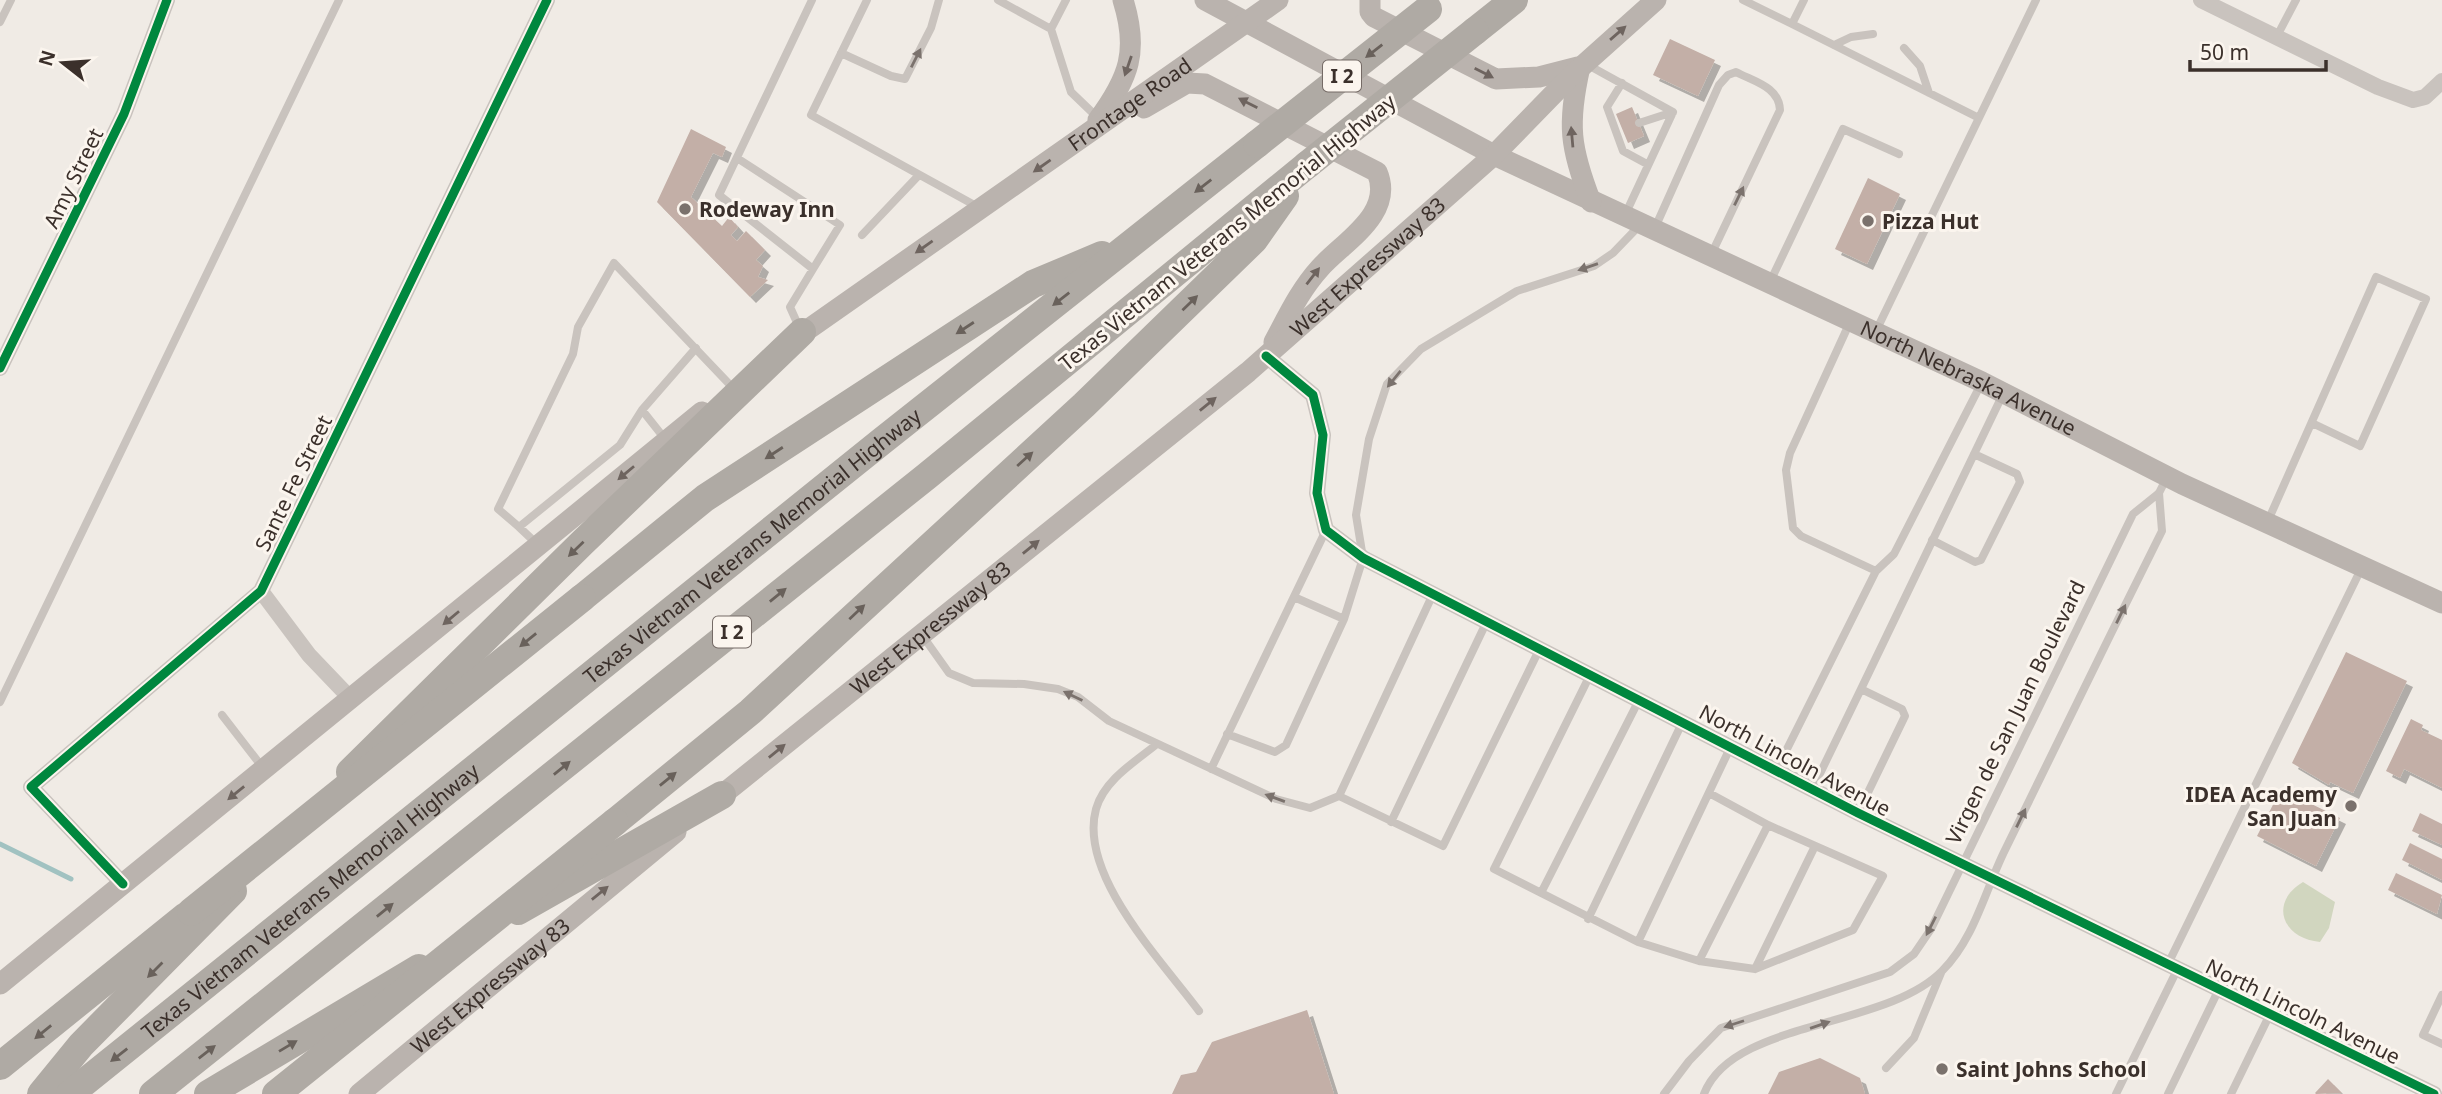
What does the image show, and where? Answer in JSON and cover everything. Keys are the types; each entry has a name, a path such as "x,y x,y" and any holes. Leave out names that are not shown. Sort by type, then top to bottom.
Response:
{"highway":[{"name":"Texas Vietnam Veterans Memorial Highway","path":"153,1094 916,485 1307,165 1514,0"},
{"name":"Texas Vietnam Veterans Memorial Highway","path":"70,1094 1433,4"},
{"path":"276,1094 750,712 1084,405 1254,240 1307,165"},
{"path":"0,1066 705,498 1033,284 1134,242"},
{"path":"41,1094 81,1045 391,730 802,332"},
{"path":"208,1094 426,964 722,795"}],"main road":[{"path":"1094,126 1130,65 1133,49 1131,24 1123,0"},
{"name":"North Nebraska Avenue","path":"1205,0 1494,155 2003,393 2163,485 2267,523 2442,603"},
{"name":"Frontage Road","path":"981,208 1094,126 1278,0"},
{"path":"1370,0 1370,12 1374,16 1496,79 1539,77 1582,65 1570,118 1574,159 1591,202"},
{"name":"West Expressway 83","path":"359,1094 722,795 1266,356 1494,155 1582,65 1656,0"},
{"path":"1094,126 1120,121 1187,83 1205,84 1374,169 1379,176 1380,201 1368,222 1320,267 1299,295 1266,356"},
{"path":"2,980 352,700 666,440 802,332 981,208"}],"street":[{"name":"Amy Street","path":"0,368 124,114 167,0"},
{"name":"Sante Fe Street","path":"122,884 31,788 261,591 547,0"},
{"path":"2202,0 2378,87 2413,100 2425,97 2442,81"},
{"path":"1266,356 1313,395 1323,435 1317,493 1326,530"},
{"name":"North Lincoln Avenue","path":"1326,530 1363,558 1640,698 1812,790 2434,1094"},
{"path":"261,591 309,655 352,700"}],"lane":[{"path":"0,22 10,0"},
{"path":"0,702 339,0"},
{"path":"812,0 719,195 813,269"},
{"path":"867,0 811,116 981,208"},
{"path":"841,53 891,76 905,79 931,28 939,0"},
{"path":"998,0 1051,29"},
{"path":"1066,0 1051,29 1070,92 1094,126"},
{"path":"1743,0 1979,118"},
{"path":"1793,24 1804,0"},
{"path":"1875,334 2036,0"},
{"path":"2277,36 2296,0"},
{"path":"1834,45 1851,37 1873,34"},
{"path":"1904,48 1920,66 1929,93"},
{"path":"1582,65 1622,83 1673,112"},
{"path":"1227,734 1275,752 1286,745 1344,619 1363,558 1356,515 1369,439 1387,384 1421,349 1517,291 1594,266 1613,253 1639,225 1718,85 1728,75 1736,72 1774,91 1779,99 1780,110 1710,257"},
{"path":"1622,83 1607,107 1618,128 1623,151 1647,164"},
{"path":"1639,123 1673,112"},
{"path":"1639,225 1647,164 1673,112"},
{"path":"1768,284 1843,129 1899,153"},
{"path":"737,158 840,225 790,307 802,332"},
{"path":"862,235 919,175"},
{"path":"539,545 498,509 573,354 578,327 614,263 733,388"},
{"path":"2267,523 2376,277 2426,299 2360,446 2312,423"},
{"path":"1850,322 1790,453 1786,470 1793,528 1801,536 1876,571"},
{"path":"519,527 620,444 642,410 696,348"},
{"path":"1776,771 1876,571 1894,554 1982,383"},
{"path":"1812,790 2003,393"},
{"path":"642,410 666,440"},
{"path":"1932,540 1975,562 1981,560 2020,482 2017,474 1974,454"},
{"path":"1886,1068 1914,1038 1941,972 1963,945 1990,879 2162,531 2163,485"},
{"name":"Virgen de San Juan Boulevard","path":"1664,1094 1689,1061 1721,1028 1890,972 1914,954 1931,929 1960,864 2133,513 2163,485"},
{"path":"1211,769 1326,530"},
{"path":"2116,1094 2173,966 2362,566"},
{"path":"922,634 949,673 973,683 1024,684 1058,689 1078,697 1109,721 1157,744 1276,799 1310,808 1339,796 1433,594"},
{"path":"1294,597 1344,619"},
{"path":"1391,822 1487,621"},
{"path":"1339,796 1443,846 1540,648"},
{"path":"1591,673 1494,869 1638,943 1699,961 1755,969 1853,930 1883,876 1768,825 1709,793"},
{"path":"1858,813 1905,716 1902,709 1861,689"},
{"path":"1541,893 1640,698"},
{"path":"222,715 264,770"},
{"path":"1588,919 1683,721"},
{"path":"1157,744 1118,775 1096,808 1093,850 1108,888 1199,1011"},
{"path":"1638,943 1731,746"},
{"path":"1699,961 1768,825"},
{"path":"1755,969 1815,846"},
{"path":"1704,1094 1719,1068 1742,1050 1902,998 1941,972"},
{"path":"2168,1094 2219,989"},
{"path":"2442,995 2423,1035 2442,1044"},
{"path":"2231,1094 2270,1014"}],"green space":[{"path":"2303,882 2335,902 2329,928 2320,942 2297,934 2284,919 2286,900 2292,890"}],"building":[{"path":"1670,39 1715,60 1698,96 1653,75"},
{"path":"1632,107 1644,136 1628,143 1616,114"},
{"name":"Rodeway Inn","path":"691,129 726,147 722,157 713,153 691,197 722,226 729,217 738,227 731,235 737,241 746,231 765,250 756,260 763,266 758,277 768,280 750,297 657,202"},
{"name":"Pizza Hut","path":"1868,178 1900,194 1867,264 1835,249"},
{"path":"2346,652 2407,681 2353,793 2330,782 2329,785 2292,763"},
{"path":"2411,719 2423,725 2421,730 2442,740 2442,788 2404,769 2400,778 2386,771"},
{"path":"2281,789 2340,818 2316,866 2257,836"},
{"path":"2420,813 2442,824 2442,845 2412,831"},
{"path":"2410,843 2442,859 2442,880 2402,860"},
{"path":"2396,873 2442,895 2437,914 2388,890"},
{"path":"1307,1010 1334,1094 1172,1094 1181,1075 1196,1072 1212,1042"},
{"path":"1820,1058 1860,1078 1865,1094 1768,1094 1779,1072"},
{"path":"2328,1079 2342,1093 2315,1093"}],"waterway":[{"path":"0,844 71,879"}],"cycle path":[{"path":"0,368 124,114 167,0"},
{"path":"123,884 31,787 261,591 547,0"},
{"path":"1266,356 1313,395 1323,435 1317,493 1326,530 1363,558 1858,813 2434,1094"}],"place":[{"name":"Rodeway Inn","path":"685,209"},
{"name":"Pizza Hut","path":"1868,221"},
{"name":"IDEA Academy San Juan","path":"2351,806"},
{"name":"Saint Johns School","path":"1942,1069"}]}
